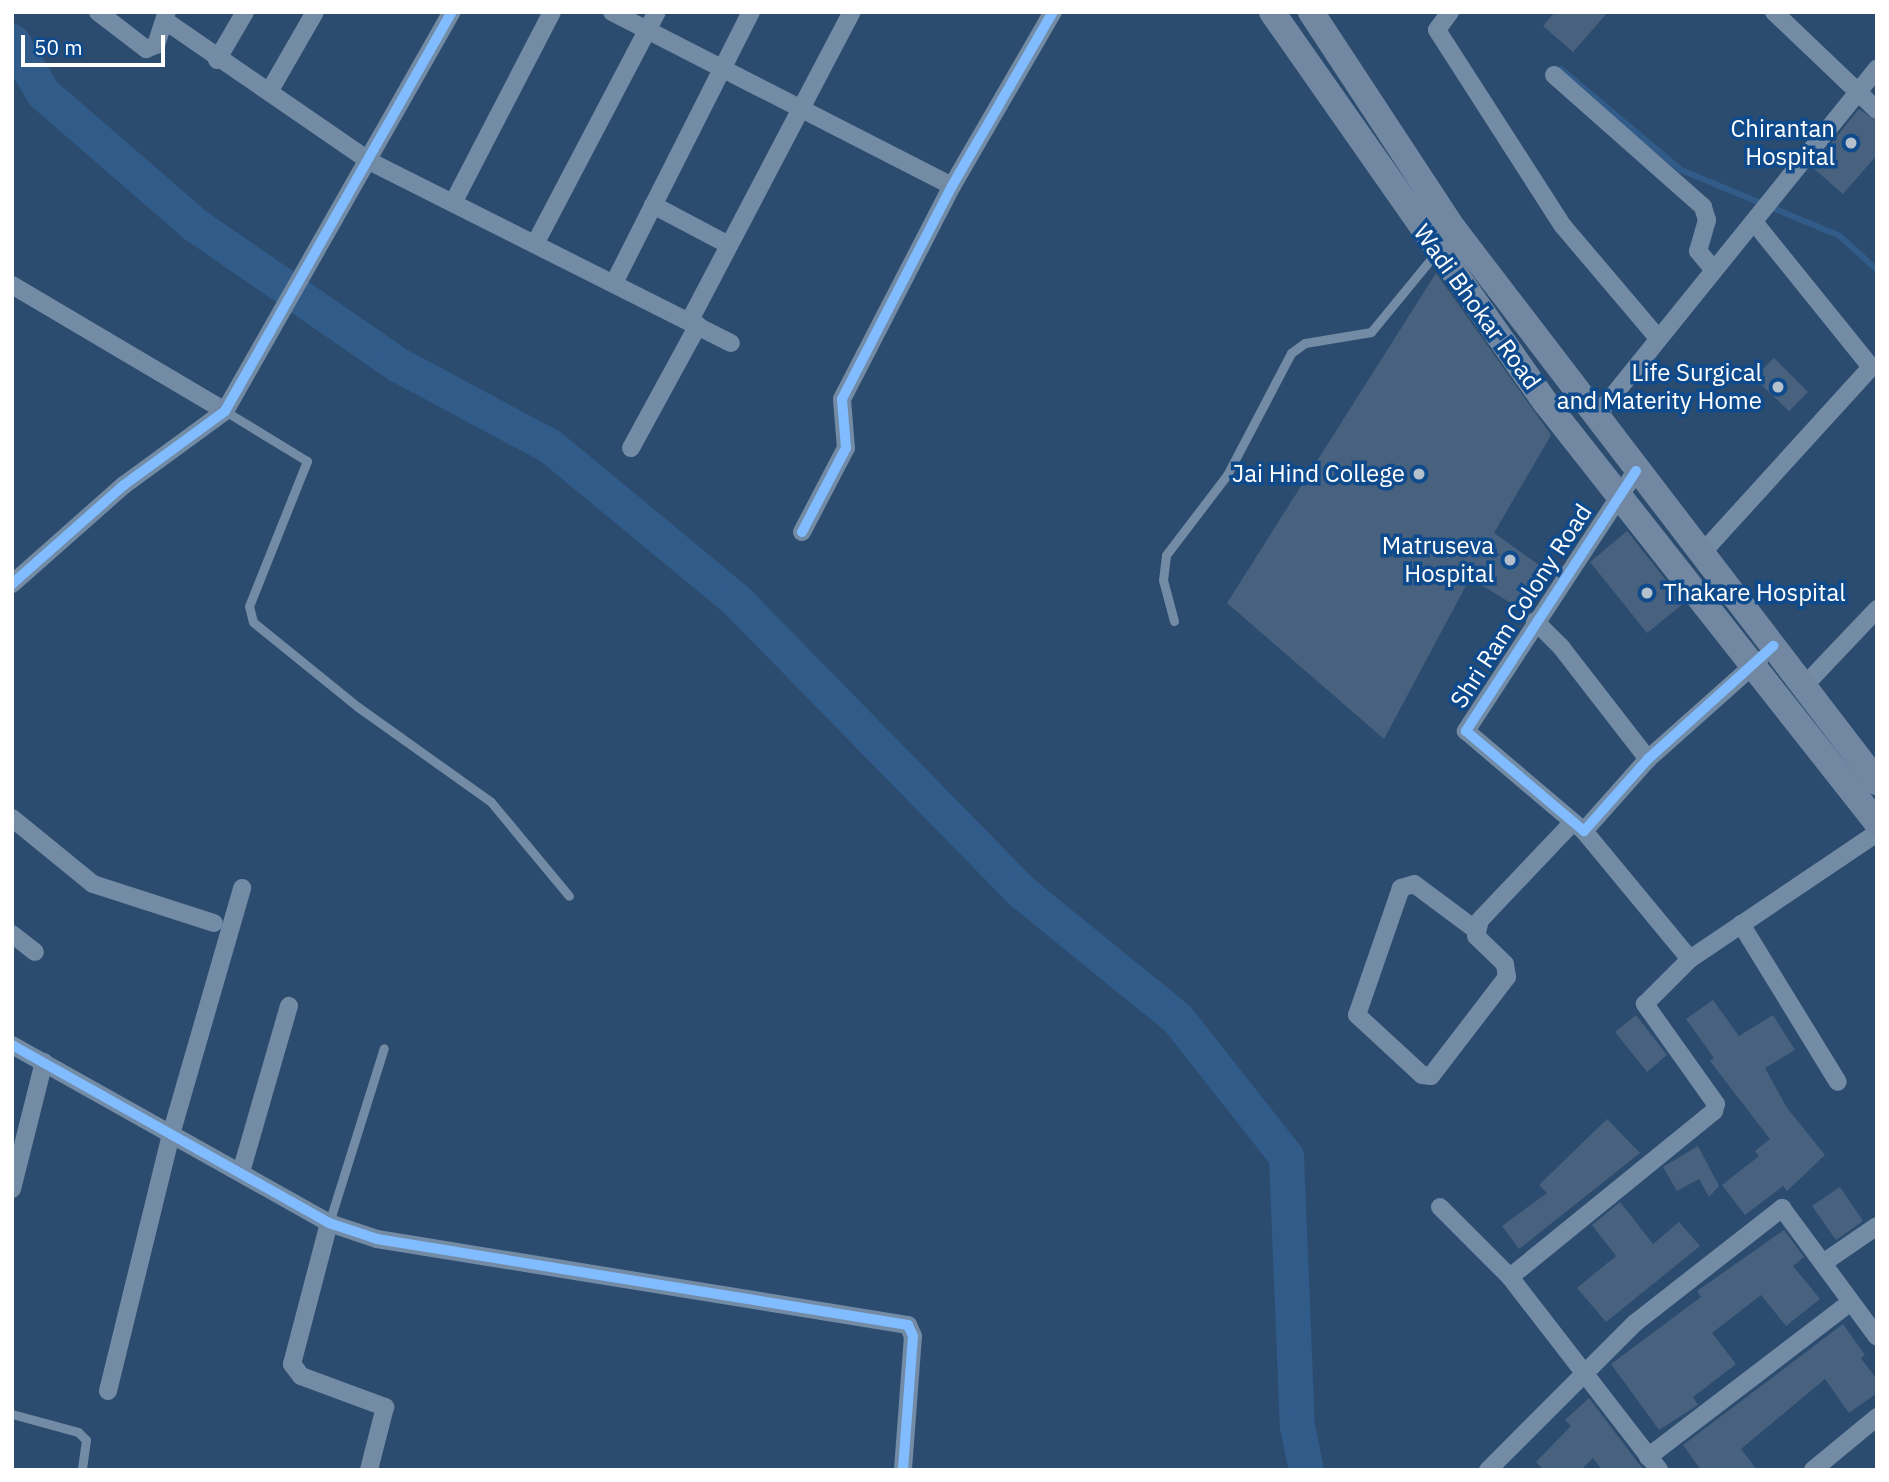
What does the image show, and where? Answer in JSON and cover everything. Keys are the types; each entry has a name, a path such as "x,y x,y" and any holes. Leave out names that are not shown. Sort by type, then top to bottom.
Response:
{"main road":[{"path":"1277,20 1309,12"},
{"name":"Wadi Bhokar Road","path":"1309,12 1453,228 1595,418 1877,782"},
{"name":"Wadi Bhokar Road","path":"1277,20 1436,253 1617,498 1877,822"}],"street":[{"path":"99,12 146,49 156,45 167,17 217,60 369,161 732,343"},
{"path":"217,60 245,12"},
{"path":"12,584 124,485 225,411 452,12"},
{"path":"453,203 552,12"},
{"path":"612,12 952,186"},
{"path":"535,244 657,12"},
{"path":"614,283 751,12"},
{"path":"631,448 729,245 852,12"},
{"path":"802,532 846,448 842,399 952,186 1054,12"},
{"path":"1450,12 1437,30 1563,226 1658,338"},
{"path":"1774,12 1856,93 1877,110"},
{"path":"268,92 310,14"},
{"path":"1595,418 1877,68"},
{"path":"1554,75 1703,208 1707,220 1698,251 1714,270"},
{"path":"653,205 729,245"},
{"path":"1702,553 1874,371 1757,218"},
{"path":"12,285 225,411"},
{"name":"Shri Ram Colony Road","path":"1578,826 1466,731 1535,621 1636,471"},
{"path":"1804,686 1877,609"},
{"name":"Shri Ram Colony Road","path":"1535,621 1562,647 1648,759"},
{"path":"1476,930 1414,884 1401,888 1356,1015 1422,1075 1431,1076 1507,977 1505,964 1476,936 1476,930 1648,759 1773,646"},
{"path":"12,818 93,884 214,923"},
{"path":"1578,826 1690,959"},
{"path":"1510,1277 1714,1111 1716,1104 1645,1004 1690,959 1877,834"},
{"path":"108,1391 172,1132 242,888"},
{"path":"1741,924 1838,1082"},
{"path":"12,934 35,952"},
{"path":"240,1172 289,1006"},
{"path":"12,1045 172,1132 329,1223 409,1246 896,1320 913,1336 903,1470"},
{"path":"12,1189 44,1062"},
{"path":"1440,1207 1510,1277 1580,1374 1653,1463 1851,1302"},
{"path":"1488,1470 1580,1374 1782,1208 1877,1337"},
{"path":"329,1223 292,1364 301,1376 385,1407 369,1470"},
{"path":"1823,1263 1877,1226"},
{"path":"1813,1470 1877,1417"}],"lane":[{"path":"1174,621 1163,580 1166,555 1227,475 1290,353 1305,343 1363,337 1436,253"},
{"path":"225,411 307,461 248,607 253,622 358,708 491,802 569,896"},
{"path":"329,1223 384,1048"},
{"path":"12,1414 78,1432 86,1440 82,1470"}],"building":[{"path":"1555,12 1608,12 1573,52 1543,26"},
{"path":"1859,109 1877,121 1877,155 1843,194 1812,167"},
{"name":"Jai Hind College","path":"1436,273 1551,435 1494,533 1542,567 1521,603 1514,605 1470,578 1384,739 1227,603"},
{"path":"1774,358 1808,392 1789,411 1754,378"},
{"path":"1627,531 1684,603 1647,633 1590,562"},
{"path":"1713,1000 1739,1036 1773,1015 1795,1050 1765,1068 1787,1108 1825,1155 1787,1191 1783,1186 1745,1215 1722,1185 1759,1156 1755,1151 1770,1139 1710,1061 1714,1058 1686,1019"},
{"path":"1636,1015 1667,1055 1647,1072 1615,1032"},
{"path":"1607,1119 1640,1153 1519,1249 1502,1226 1547,1193 1539,1185"},
{"path":"1698,1146 1719,1186 1709,1197 1699,1179 1677,1191 1663,1167"},
{"path":"1840,1187 1863,1221 1836,1240 1812,1206"},
{"path":"1620,1202 1653,1244 1679,1222 1700,1246 1606,1322 1577,1288 1616,1256 1592,1225"},
{"path":"1784,1230 1804,1257 1793,1266 1820,1299 1786,1326 1761,1295 1712,1333 1736,1364 1693,1397 1698,1405 1659,1430 1611,1364 1701,1297 1697,1291"},
{"path":"1843,1324 1865,1355 1861,1358 1877,1380 1877,1393 1849,1413 1825,1379 1741,1449 1757,1470 1701,1470 1683,1445"},
{"path":"1589,1398 1644,1470 1602,1470 1593,1458 1581,1470 1544,1470 1536,1462 1571,1426 1565,1420"}],"waterway":[{"path":"12,41 43,93 194,224 397,364 550,446 736,600 1022,892 1177,1018 1286,1156 1297,1426 1306,1470"},
{"path":"1561,69 1681,170 1840,236 1877,270"}],"cycle path":[{"path":"12,584 124,485 225,411 452,12"},
{"path":"802,532 846,448 842,399 952,186 1053,12"},
{"path":"1636,471 1466,731 1584,831 1648,759 1773,646"},
{"path":"12,1045 329,1223 377,1239 908,1325 913,1336 903,1470"}],"place":[{"name":"Chirantan Hospital","path":"1851,143"},
{"name":"Life Surgical and Materity Home","path":"1778,387"},
{"name":"Jai Hind College","path":"1419,474"},
{"name":"Matruseva Hospital","path":"1510,560"},
{"name":"Thakare Hospital","path":"1647,593"}]}
